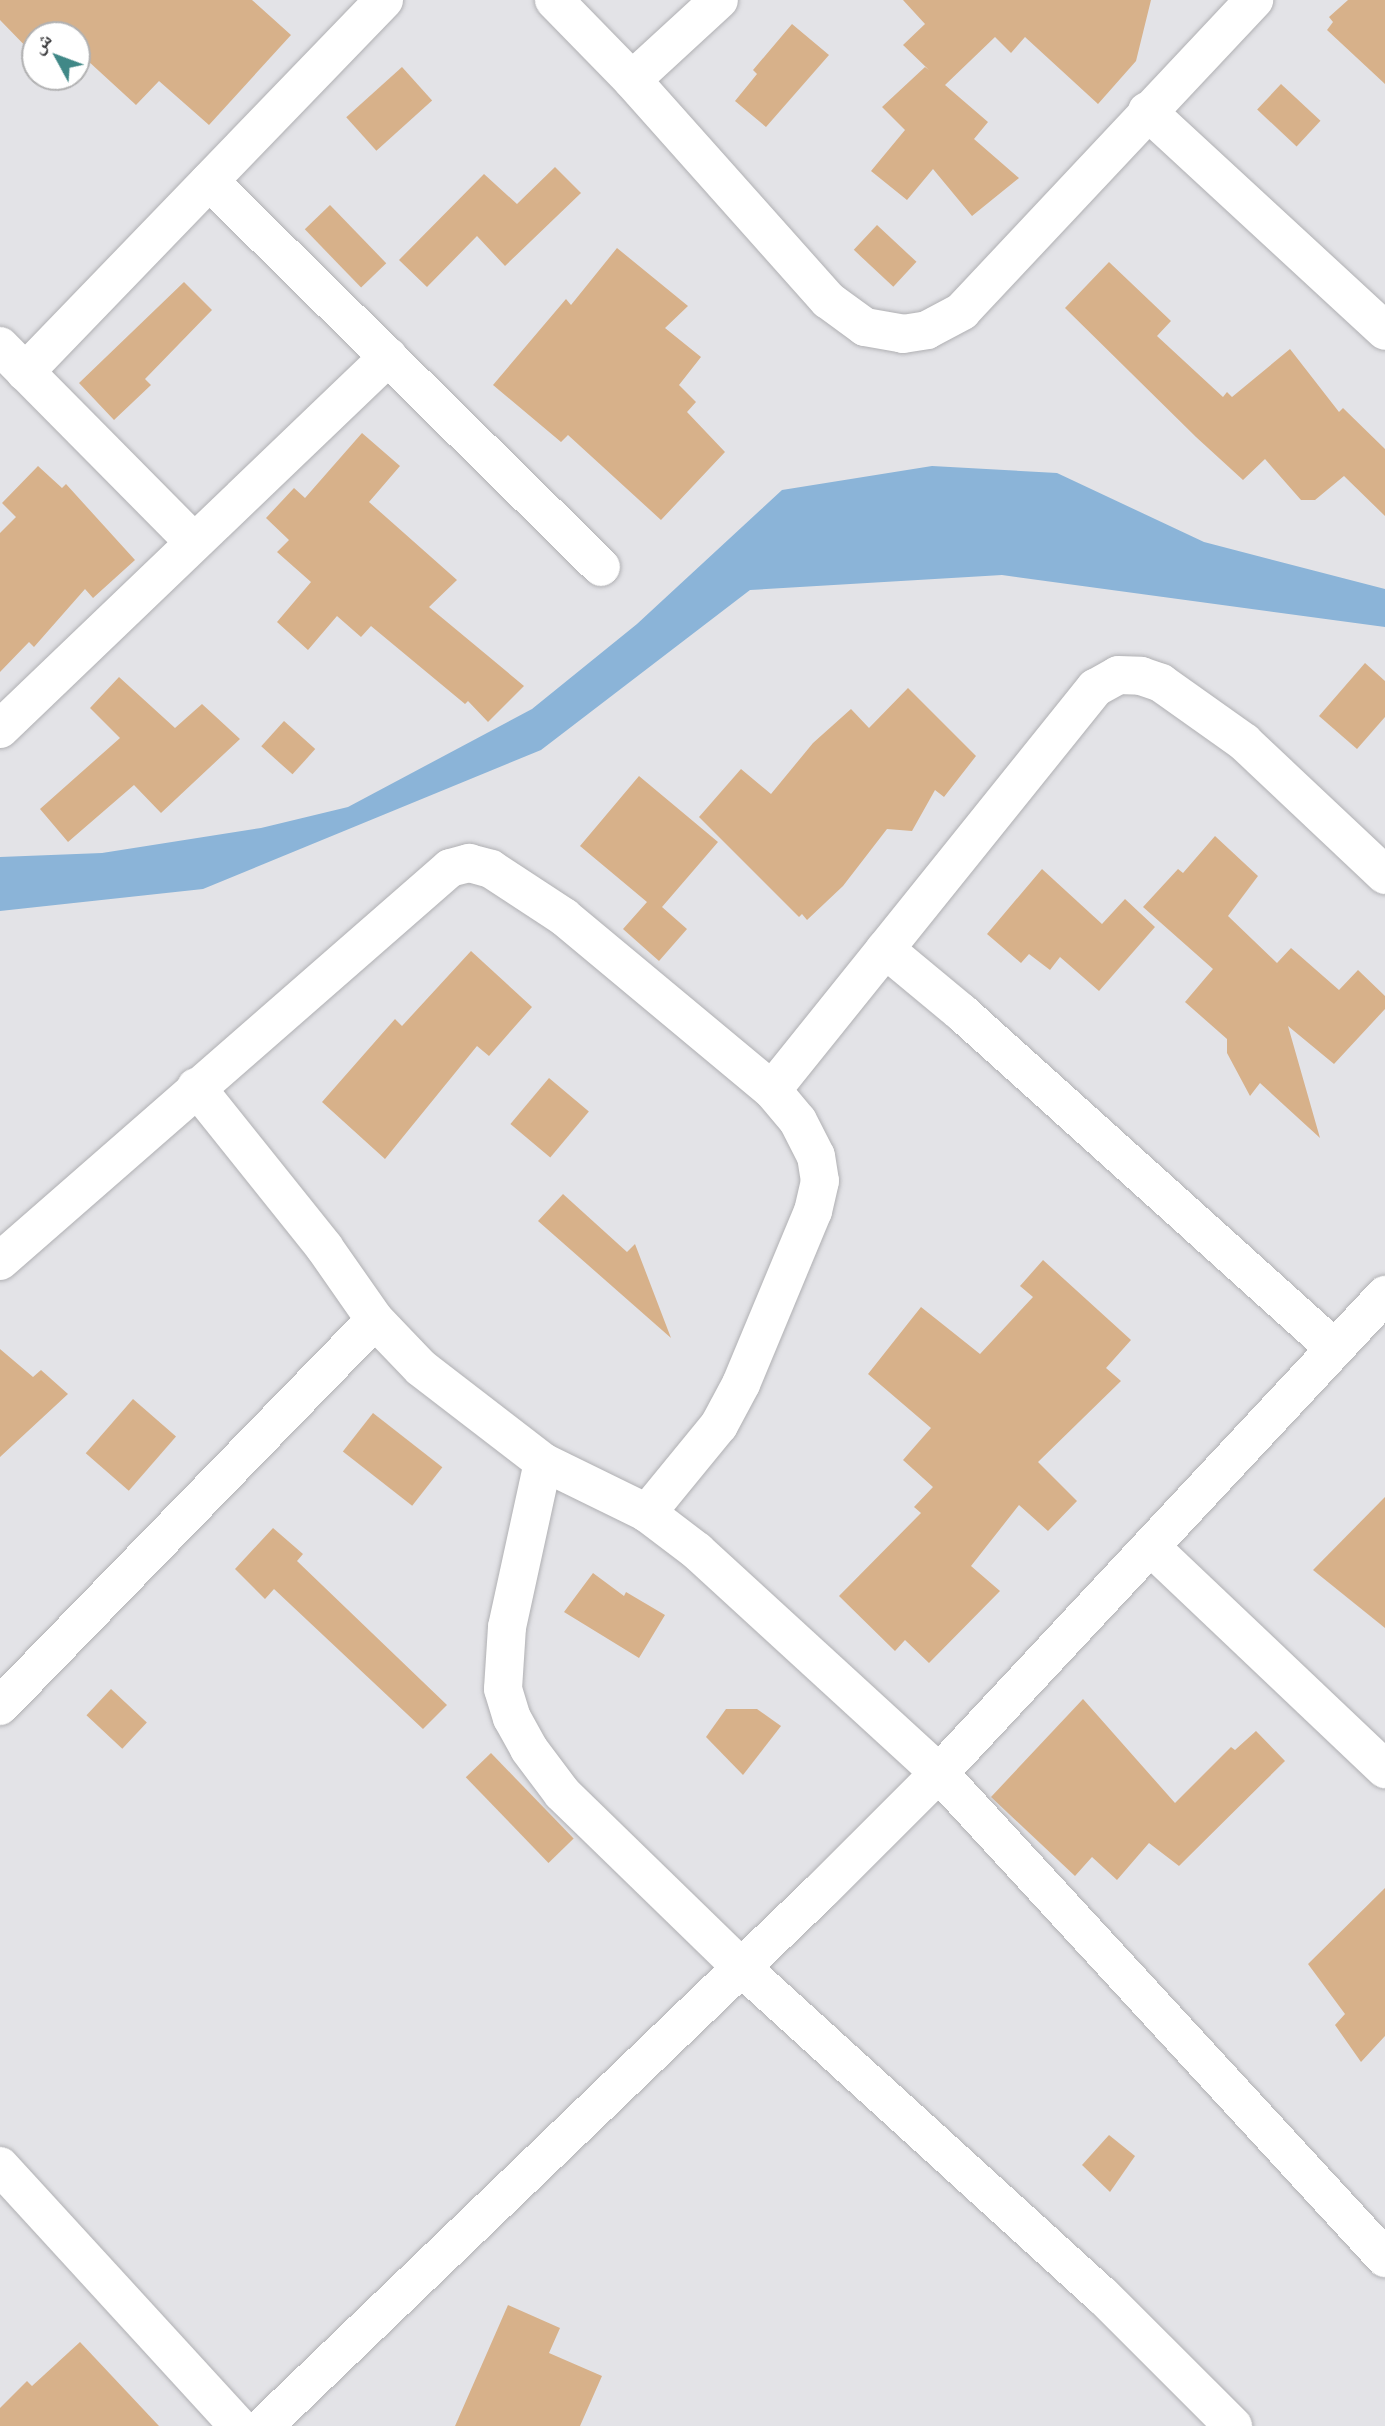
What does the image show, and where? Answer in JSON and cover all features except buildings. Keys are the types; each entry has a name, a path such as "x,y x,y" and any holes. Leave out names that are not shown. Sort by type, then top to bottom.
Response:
{"street":[{"path":"193,541 13,359 209,181 384,0"},
{"path":"554,0 632,80 828,300 865,327 903,334 928,330 962,311 1254,0"},
{"path":"632,80 719,0"},
{"path":"1147,111 1385,331"},
{"path":"209,181 601,567"},
{"path":"0,730 193,541 388,357"},
{"path":"772,1090 1095,688 1118,675 1140,676 1161,683 1244,742 1385,876"},
{"path":"0,1261 196,1087 319,985 430,883 450,868 469,863 491,869 564,917 772,1090 798,1121 816,1156 820,1181 813,1211 719,1425 647,1514"},
{"path":"885,949 981,1029 1334,1348"},
{"path":"196,1087 324,1247 375,1320 421,1368 542,1462 647,1514 697,1551 939,1773 1377,2234"},
{"path":"264,2426 939,1773 1385,1295"},
{"path":"0,1706 375,1320"},
{"path":"542,1462 507,1626 503,1689 512,1718 562,1793 741,1967 1103,2296 1233,2426"},
{"path":"1151,1547 1385,1769"},
{"path":"0,2166 238,2426"}],"water":[{"path":"932,466 1057,473 1204,542 1385,589 1385,627 1002,575 750,590 541,750 203,889 0,911 0,857 102,853 261,828 348,807 532,709 637,624 782,490"}]}
